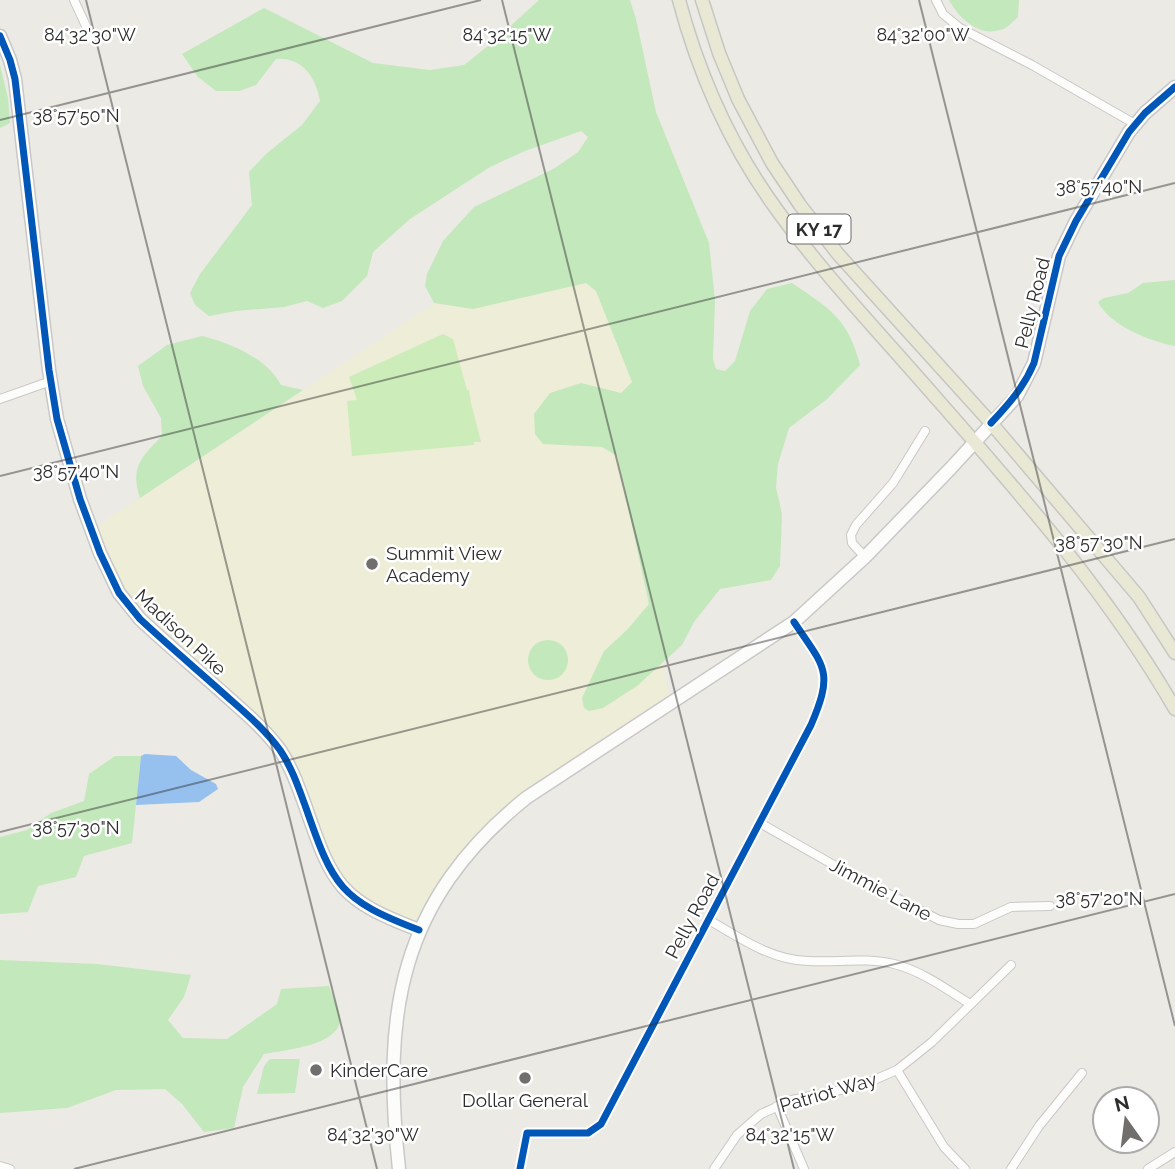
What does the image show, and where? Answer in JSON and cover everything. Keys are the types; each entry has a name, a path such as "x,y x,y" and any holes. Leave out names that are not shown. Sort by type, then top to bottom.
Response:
{"main road":[{"name":"KY 17","path":"679,0 704,78 719,112 776,209 873,326 1073,557 1147,661 1175,709"},
{"name":"KY 17","path":"702,0 719,53 743,110 772,163 800,205 838,254 991,423 1139,597 1175,653"}],"street":[{"path":"74,0 92,39"},
{"path":"936,0 949,21 960,28 1054,77 1135,124"},
{"name":"Madison Pike","path":"0,36 15,79 51,381 64,446 80,499 109,575 127,606 262,728 281,751 298,784 327,866 342,887 358,902 390,919 419,930"},
{"name":"Pelly Road","path":"520,1169 527,1133 588,1133 601,1124 811,725 823,697 825,678 818,658 794,622 865,557 1017,396 1034,363 1059,256 1089,197 1135,124 1175,88"},
{"path":"0,399 51,381"},
{"path":"865,557 852,543 851,535 856,524 893,483 925,431"},
{"path":"399,1169 393,1065 394,1026 399,993 419,930 458,866 510,811 574,765 741,659 794,622"},
{"name":"Jimmie Lane","path":"760,823 939,920 958,924 974,923 1011,907 1050,906"},
{"path":"709,920 759,949 778,956 807,961 870,960 907,968 970,1004"},
{"name":"Patriot Way","path":"714,1169 737,1135 755,1119 777,1106 792,1100 860,1086 897,1070 932,1042 1011,965"},
{"path":"897,1070 944,1147 965,1169"},
{"path":"1011,1169 1038,1126 1082,1073"},
{"path":"777,1106 804,1169"},
{"path":"1148,1169 1175,1152"},
{"path":"0,1166 10,1169"}],"shaded area":[{"name":"Summit View Academy","path":"574,211 645,388 608,416 671,704 496,824 419,930 348,893 281,751 140,619 91,530"}],"green space":[{"path":"539,0 630,0 656,112 709,243 715,300 713,359 716,369 725,371 735,361 750,311 767,289 792,283 836,316 850,336 860,365 827,399 789,428 778,464 776,487 782,514 780,566 771,580 720,589 694,622 682,645 637,686 603,708 589,711 584,708 582,698 604,651 649,604 617,456 602,447 543,444 535,434 534,414 550,393 581,383 621,393 632,382 596,291 586,283 473,309 434,303 425,286 427,274 443,241 474,207 555,168 578,152 588,137 581,131 490,167 410,219 373,252 367,276 342,301 323,308 307,301 284,307 209,316 195,305 190,293 200,274 252,205 249,172 266,154 302,125 320,101 311,77 293,61 276,59 256,85 239,91 216,91 198,77 182,54 264,8 373,63 430,70 464,65"},
{"path":"949,0 1019,0 1018,17 1003,29 984,31 963,19"},
{"path":"0,65 8,98 10,123 0,128"},
{"path":"1175,280 1175,346 1143,336 1121,325 1104,311 1098,302 1104,298 1128,293 1143,283"},
{"path":"443,334 453,339 481,442 474,442 474,445 352,456 347,401 357,400 349,377"},
{"path":"202,336 247,353 267,367 281,385 303,390 140,498 136,479 139,464 162,436 161,418 143,386 138,366 167,345"},
{"path":"548,640 562,646 568,660 562,674 548,680 534,674 528,660 534,646"},
{"path":"115,756 141,756 132,843 84,856 76,877 38,886 28,912 0,914 0,837 27,830 51,813 84,801 89,774"},
{"path":"0,960 97,964 191,975 184,997 168,1020 183,1038 227,1039 277,1004 281,989 329,986 340,1018 338,1027 321,1041 264,1054 243,1087 234,1128 204,1132 182,1104 165,1089 116,1090 67,1108 0,1113"},
{"path":"270,1059 300,1059 295,1093 257,1094 264,1066"}],"water":[{"path":"141,756 176,756 191,770 216,784 218,789 199,802 136,805"}],"cycle path":[{"path":"0,36 15,79 57,419 80,499 100,553 119,593 140,619 251,718 280,750 295,779 324,856 343,887 372,909 419,930"},
{"path":"991,423 1016,395 1034,363 1059,256 1076,221 1129,132 1145,113 1175,87"},
{"path":"520,1169 527,1133 588,1133 601,1124 811,725 822,693 823,670 794,622"}],"place":[{"name":"Summit View Academy","path":"372,564"},
{"name":"KinderCare","path":"316,1070"},
{"name":"Dollar General","path":"525,1078"}]}
